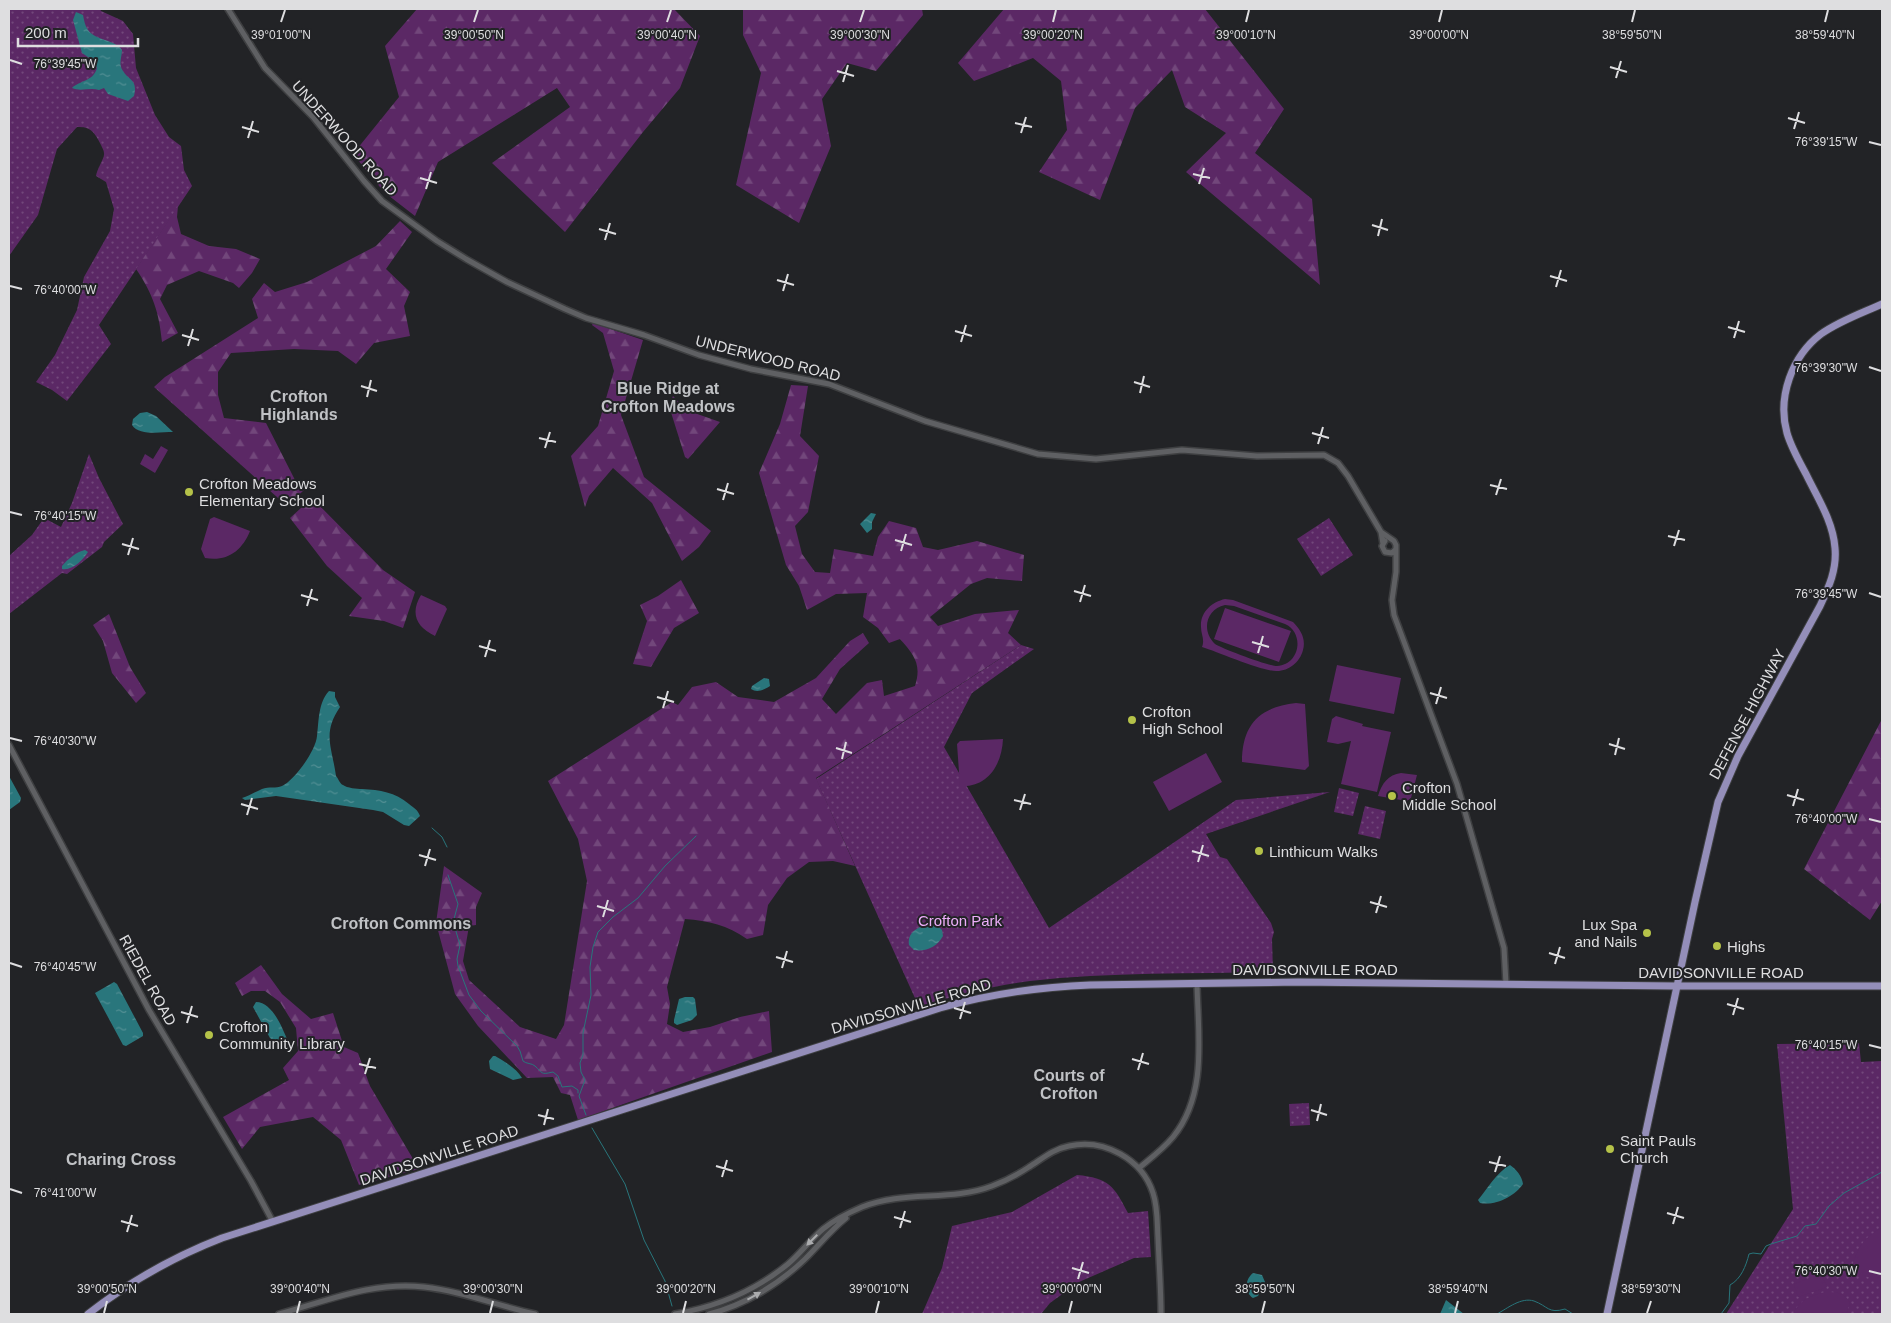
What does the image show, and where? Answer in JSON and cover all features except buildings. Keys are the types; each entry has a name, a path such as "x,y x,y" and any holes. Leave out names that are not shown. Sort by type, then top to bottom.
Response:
{"main road":[{"name":"DEFENSE HIGHWAY","path":"1607,1314 1708,838 1723,788 1738,756 1820,606 1830,584 1834,568 1835,546 1832,529 1793,448 1787,431 1784,405 1789,379 1800,356 1821,334 1882,304"},
{"name":"DAVIDSONVILLE ROAD","path":"88,1314 132,1283 180,1256 222,1238 966,1001 1010,992 1058,986 1298,982 1882,986"}],"street":[{"name":"UNDERWOOD ROAD","path":"228,9 265,68 313,117 382,201 437,241 474,264 565,310 699,355 751,369 829,384 925,421 1038,454 1096,459 1182,450 1257,456 1324,455 1334,459 1343,468 1369,508 1381,532 1383,544"},
{"name":"UNDERWOOD ROAD","path":"1381,532 1390,539"},
{"path":"1396,565 1383,548 1386,540 1390,539 1395,543 1396,565 1392,600 1394,615 1457,784 1504,948 1506,984"},
{"path":"1387,553 1392,553 1395,550"},
{"name":"RIEDEL ROAD","path":"9,745 153,1016 273,1222"},
{"path":"1139,1168 1164,1146 1179,1129 1190,1110 1199,1063 1197,984"},
{"path":"675,1314 712,1306 749,1290 789,1263 823,1229 836,1220 869,1204 915,1196 945,1196 987,1188 1014,1177 1054,1151 1069,1146 1090,1144 1101,1146 1123,1155 1139,1168 1150,1185 1155,1201 1160,1279 1160,1314"},
{"path":"709,1314 753,1297 781,1279 806,1258 852,1212"},
{"path":"279,1314 360,1290 407,1285 442,1289 535,1314"},
{"path":"288,1314 302,1308"}],"green space":[{"path":"9,9 100,9 123,21 133,34 136,68 155,115 169,137 181,146 184,170 192,186 99,325 111,344 67,401 52,390 36,382 55,355 77,310 84,277 110,231 114,209 106,182 96,176 103,158 103,150 92,131 77,127 57,149 38,215 9,256"},
{"path":"417,9 674,9 700,36 680,88 565,232 492,163 570,107 557,88 438,162 415,216 384,192 353,154 399,97 385,46"},
{"path":"743,9 922,9 923,15 876,71 847,63 822,99 831,146 799,223 736,185 761,73 743,35"},
{"path":"1004,9 1205,9 1284,109 1255,153 1312,199 1320,285 1186,172 1226,133 1185,107 1172,70 1135,108 1100,200 1039,172 1067,130 1061,81 1033,58 974,81 958,63"},
{"path":"178,206 177,217 181,234 209,246 236,249 260,259 252,273 239,288 233,283 199,271 167,285 160,299 178,333 162,342 154,304 147,287 136,269"},
{"path":"400,221 412,232 386,269 410,292 404,306 410,336 374,343 356,364 338,351 294,349 231,353 218,372 218,395 224,418 266,423 295,480 304,490 287,506 154,387 165,377 258,318 252,299 264,283 275,292 307,282 376,246"},
{"path":"593,323 643,340 621,415 644,477 711,531 699,547 682,561 652,503 613,468 589,496 585,507 571,456 598,426 614,371 603,333 592,325"},
{"path":"791,385 808,386 800,436 819,456 808,512 795,526 802,554 815,572 830,573 834,549 873,556 878,537 889,521 916,528 923,547 938,550 977,541 1024,555 1022,581 987,578 971,584 930,617 938,626 975,614 1019,610 1008,633 1021,645 816,778 855,866 833,861 809,862 787,878 768,905 763,935 747,939 718,924 685,919 667,987 670,1004 667,1024 683,1032 710,1027 740,1017 769,1011 772,1052 578,1120 570,1095 561,1093 553,1077 527,1078 478,1026 455,994 436,923 444,866 482,893 476,907 476,925 469,926 463,961 469,980 520,1027 556,1039 564,1025 587,881 578,839 548,781 672,702 678,705 692,687 716,682 738,697 774,702 816,678 850,641 863,633 869,643 840,669 822,699 836,714 867,683 882,680 884,696 915,686 918,672 913,655 900,639 889,643 878,628 863,617 867,593 836,594 807,610 799,586 786,565 759,473 780,424"},
{"path":"673,396 686,410 720,422 688,459 685,457 669,406"},
{"path":"161,446 168,450 155,473 140,464 145,454 153,459"},
{"path":"89,454 123,524 104,542 102,547 67,574 62,573 9,614 9,556 32,535 44,518 61,527 72,503"},
{"path":"312,498 383,570 415,592 403,628 384,621 349,616 362,598 327,566 290,518"},
{"path":"214,517 250,531 243,544 233,554 213,559 205,558 201,549 210,519"},
{"path":"1329,518 1353,555 1321,576 1297,539"},
{"path":"681,580 699,613 674,628 651,667 633,664 647,621 640,605 658,596"},
{"path":"421,595 445,606 447,609 435,636 423,628 417,619 416,608"},
{"path":"1220,600 1233,600 1293,622 1300,631 1304,642 1302,654 1297,662 1290,668 1277,671 1252,665 1202,647 1202,617 1211,605","holes":["1225,605 1234,606 1285,624 1291,628 1297,641 1295,655 1291,660 1285,664 1272,665 1215,644 1208,633 1207,627 1210,616 1219,607"]},
{"path":"1225,608 1291,631 1279,662 1214,639"},
{"path":"109,614 130,667 146,693 136,703 112,673 103,641 93,625"},
{"name":"Crofton Park","path":"1021,645 1034,649 972,693 944,747 1049,928 1236,800 1330,792 1206,834 1220,857 1227,859 1271,923 1274,932 1272,939 1273,972 1060,978 1002,985 919,1007 816,779"},
{"path":"1337,665 1401,678 1394,714 1329,701"},
{"path":"1296,703 1305,704 1309,766 1305,770 1242,762 1245,737 1256,720 1263,713 1272,709"},
{"path":"1336,716 1363,724 1362,726 1391,732 1377,792 1341,784 1351,741 1338,744 1327,742 1332,719"},
{"path":"1882,719 1882,901 1870,920 1804,869"},
{"path":"1003,739 1000,757 992,773 978,783 970,786 960,786 957,744 960,741"},
{"path":"1206,753 1222,782 1169,811 1153,782"},
{"path":"1401,773 1417,775 1411,798 1407,801 1378,796 1386,780"},
{"path":"1339,788 1359,793 1353,816 1334,812"},
{"path":"1365,806 1386,811 1380,839 1358,834"},
{"path":"261,965 282,994 311,1019 333,1013 344,1047 358,1053 370,1086 419,1169 359,1185 341,1140 313,1117 260,1127 242,1149 223,1117 289,1080 283,1068 298,1051 296,1028 280,1002 265,991 251,991 242,996 235,983"},
{"path":"1859,1043 1861,1062 1882,1061 1882,1314 1726,1314 1793,1209 1777,1044"},
{"path":"1309,1103 1310,1125 1290,1126 1289,1104"},
{"path":"1077,1175 1104,1181 1119,1196 1128,1213 1148,1211 1151,1257 1134,1258 1079,1282 1050,1303 1041,1314 922,1314 942,1268 952,1226 1012,1212"},
{"path":"1882,1228 1882,1284 1852,1269 1862,1244 1870,1235"},
{"path":"1821,1274 1827,1287 1798,1297 1794,1284"},
{"path":"1825,1292 1836,1293 1845,1297 1850,1303 1846,1314 1793,1314 1798,1305 1806,1299"}],"water":[{"path":"76,12 83,15 86,27 91,34 119,46 122,50 120,63 125,74 135,86 134,96 128,101 108,94 104,88 99,90 79,90 72,88 93,76 97,68 94,61 82,53 73,20"},
{"path":"147,412 156,416 173,432 151,433 135,428 132,425 133,419 140,413"},
{"path":"871,513 876,514 872,522 872,529 867,533 860,524"},
{"path":"85,550 88,552 77,564 70,568 62,569 62,566 70,558 78,552"},
{"path":"764,678 769,679 770,686 756,691 751,689 752,686"},
{"path":"329,691 335,692 335,697 340,707 334,716 330,733 336,776 347,787 387,792 404,800 416,809 420,816 409,826 383,812 373,810 276,796 245,800 242,798 265,788 282,786 299,771 316,742 321,707"},
{"path":"9,776 21,798 20,802 9,810"},
{"path":"925,925 938,926 942,930 943,936 931,948 914,950 909,945 909,938 915,930"},
{"path":"114,982 117,984 143,1033 143,1036 126,1046 123,1045 95,993"},
{"path":"693,997 695,999 697,1015 692,1020 677,1025 674,1023 674,1020 679,999"},
{"path":"256,1002 267,1006 276,1016 287,1039 283,1047 270,1038 253,1007"},
{"path":"493,1056 517,1071 522,1078 513,1080 490,1069 489,1061"},
{"path":"1510,1165 1521,1178 1523,1184 1520,1188 1510,1196 1499,1201 1486,1204 1480,1203 1478,1200 1492,1181"},
{"path":"1253,1273 1262,1275 1265,1282 1258,1296 1253,1298 1248,1292 1247,1282"},
{"path":"1446,1300 1464,1314 1440,1314"}],"waterway":[{"path":"432,828 442,837 447,847"},
{"path":"586,1115 579,1096 585,1080 581,1072 580,1063 583,1055 583,1033 591,995 590,967 593,947 598,932 613,917 638,898 665,866 696,836"},
{"path":"448,875 458,904 454,919 460,945 457,959 458,966 469,995 481,1011 517,1046 523,1061 534,1065 542,1073 553,1072 558,1076 562,1087 572,1086 578,1090 578,1093"},
{"path":"592,1128 625,1184 644,1240 665,1281 672,1306"},
{"path":"1721,1314 1729,1303 1730,1285 1742,1272 1749,1254 1761,1254 1766,1246 1797,1236 1805,1226 1816,1224 1829,1206 1844,1193 1882,1172"},
{"path":"1497,1314 1524,1300 1534,1301 1555,1311 1565,1309 1573,1314"}],"place":[{"name":"Crofton Meadows Elementary School","path":"189,492"},
{"name":"Crofton High School","path":"1132,720"},
{"name":"Crofton Middle School","path":"1392,796"},
{"name":"Linthicum Walks","path":"1259,851"},
{"name":"Lux Spa and Nails","path":"1647,933"},
{"name":"Highs","path":"1717,946"},
{"name":"Crofton Community Library","path":"209,1035"},
{"name":"Saint Pauls Church","path":"1610,1149"}],"district":[{"name":"Blue Ridge at Crofton Meadows","path":"668,397"},
{"name":"Crofton Highlands","path":"299,405"},
{"name":"Crofton Commons","path":"401,923"},
{"name":"Courts of Crofton","path":"1069,1084"},
{"name":"Charing Cross","path":"121,1159"}]}
